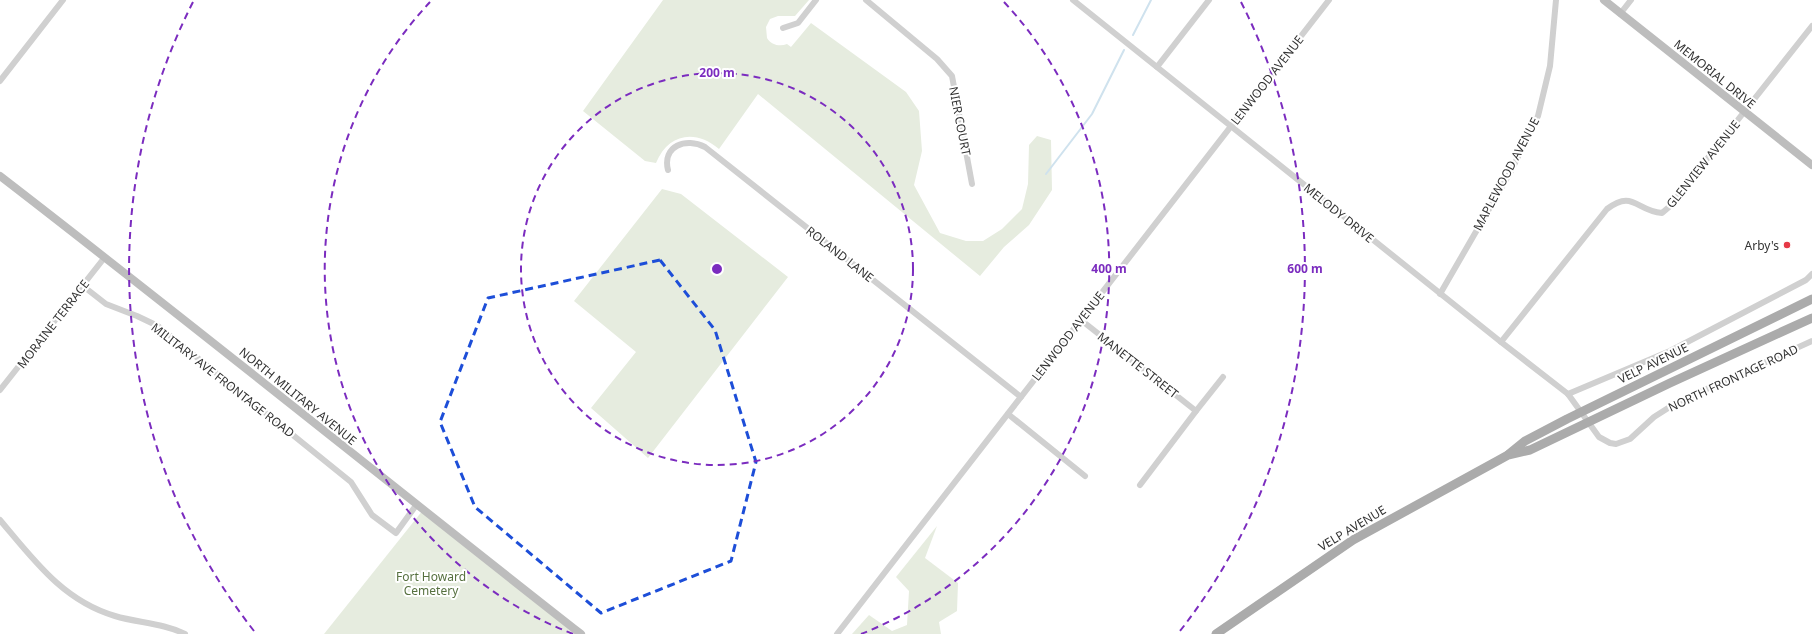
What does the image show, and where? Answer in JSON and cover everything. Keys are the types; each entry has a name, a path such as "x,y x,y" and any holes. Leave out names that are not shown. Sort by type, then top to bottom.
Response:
{"main road":[{"name":"MEMORIAL DRIVE","path":"1604,0 1812,165"},
{"name":"NORTH MILITARY AVENUE","path":"0,176 105,257 417,504 460,540 581,634"},
{"name":"VELP AVENUE","path":"1216,634 1353,540 1508,455 1525,441 1812,298"},
{"name":"VELP AVENUE","path":"1508,455 1530,450 1812,318"}],"street":[{"path":"0,81 63,0"},
{"path":"783,28 798,23 816,0"},
{"name":"NIER COURT","path":"866,0 937,59 952,76 972,184"},
{"name":"MELODY DRIVE","path":"1073,0 1440,294 1568,394 1596,434"},
{"path":"1157,67 1210,0"},
{"name":"LENWOOD AVENUE","path":"837,634 1329,0"},
{"name":"MAPLEWOOD AVENUE","path":"1440,294 1511,171 1538,116 1550,66 1556,16 1556,0"},
{"path":"1620,14 1631,0"},
{"name":"GLENVIEW AVENUE","path":"1501,342 1607,209 1617,201 1627,200 1651,212 1662,213 1669,207 1812,26"},
{"name":"ROLAND LANE","path":"668,170 668,160 675,147 686,142 697,143 704,147 1021,397"},
{"name":"MORAINE TERRACE","path":"0,390 105,257"},
{"path":"1568,394 1670,351 1806,280 1812,274"},
{"name":"MILITARY AVE FRONTAGE ROAD","path":"83,286 106,304 158,326 351,482 372,515 396,533 417,504"},
{"name":"MANETTE STREET","path":"1081,320 1196,411"},
{"name":"NORTH FRONTAGE ROAD","path":"1596,434 1610,443 1625,442 1634,437 1654,417 1676,403 1812,341"},
{"path":"1140,485 1223,377"},
{"path":"1008,414 1085,476"},
{"path":"0,520 44,572 76,599 93,609 114,616 162,626 185,634"}],"highlighted area":[{"path":"660,260 715,330 756,462 731,561 601,613 475,507 440,422 488,298"}],"green space":[{"path":"663,0 809,0 795,16 778,16 770,19 766,27 767,38 773,44 787,44 791,47 811,23 906,92 919,111 922,151 914,185 940,233 966,241 983,241 1002,229 1022,209 1028,184 1029,145 1037,136 1051,140 1052,190 1029,225 1004,247 980,276 758,94 719,149 701,139 683,137 668,145 661,153 656,163 645,161 583,111"},
{"path":"662,189 681,194 788,277 648,458 591,408 636,352 574,301"},
{"name":"Fort Howard Cemetery","path":"423,510 581,634 324,634"},
{"path":"937,526 925,558 958,583 957,611 939,622 941,634 852,634 869,615 892,631 907,625 909,591 896,577"}],"waterway":[{"path":"1133,35 1151,0"},
{"path":"1046,174 1092,114 1124,50"}],"place":[{"name":"Arby's","path":"1787,245"}]}
